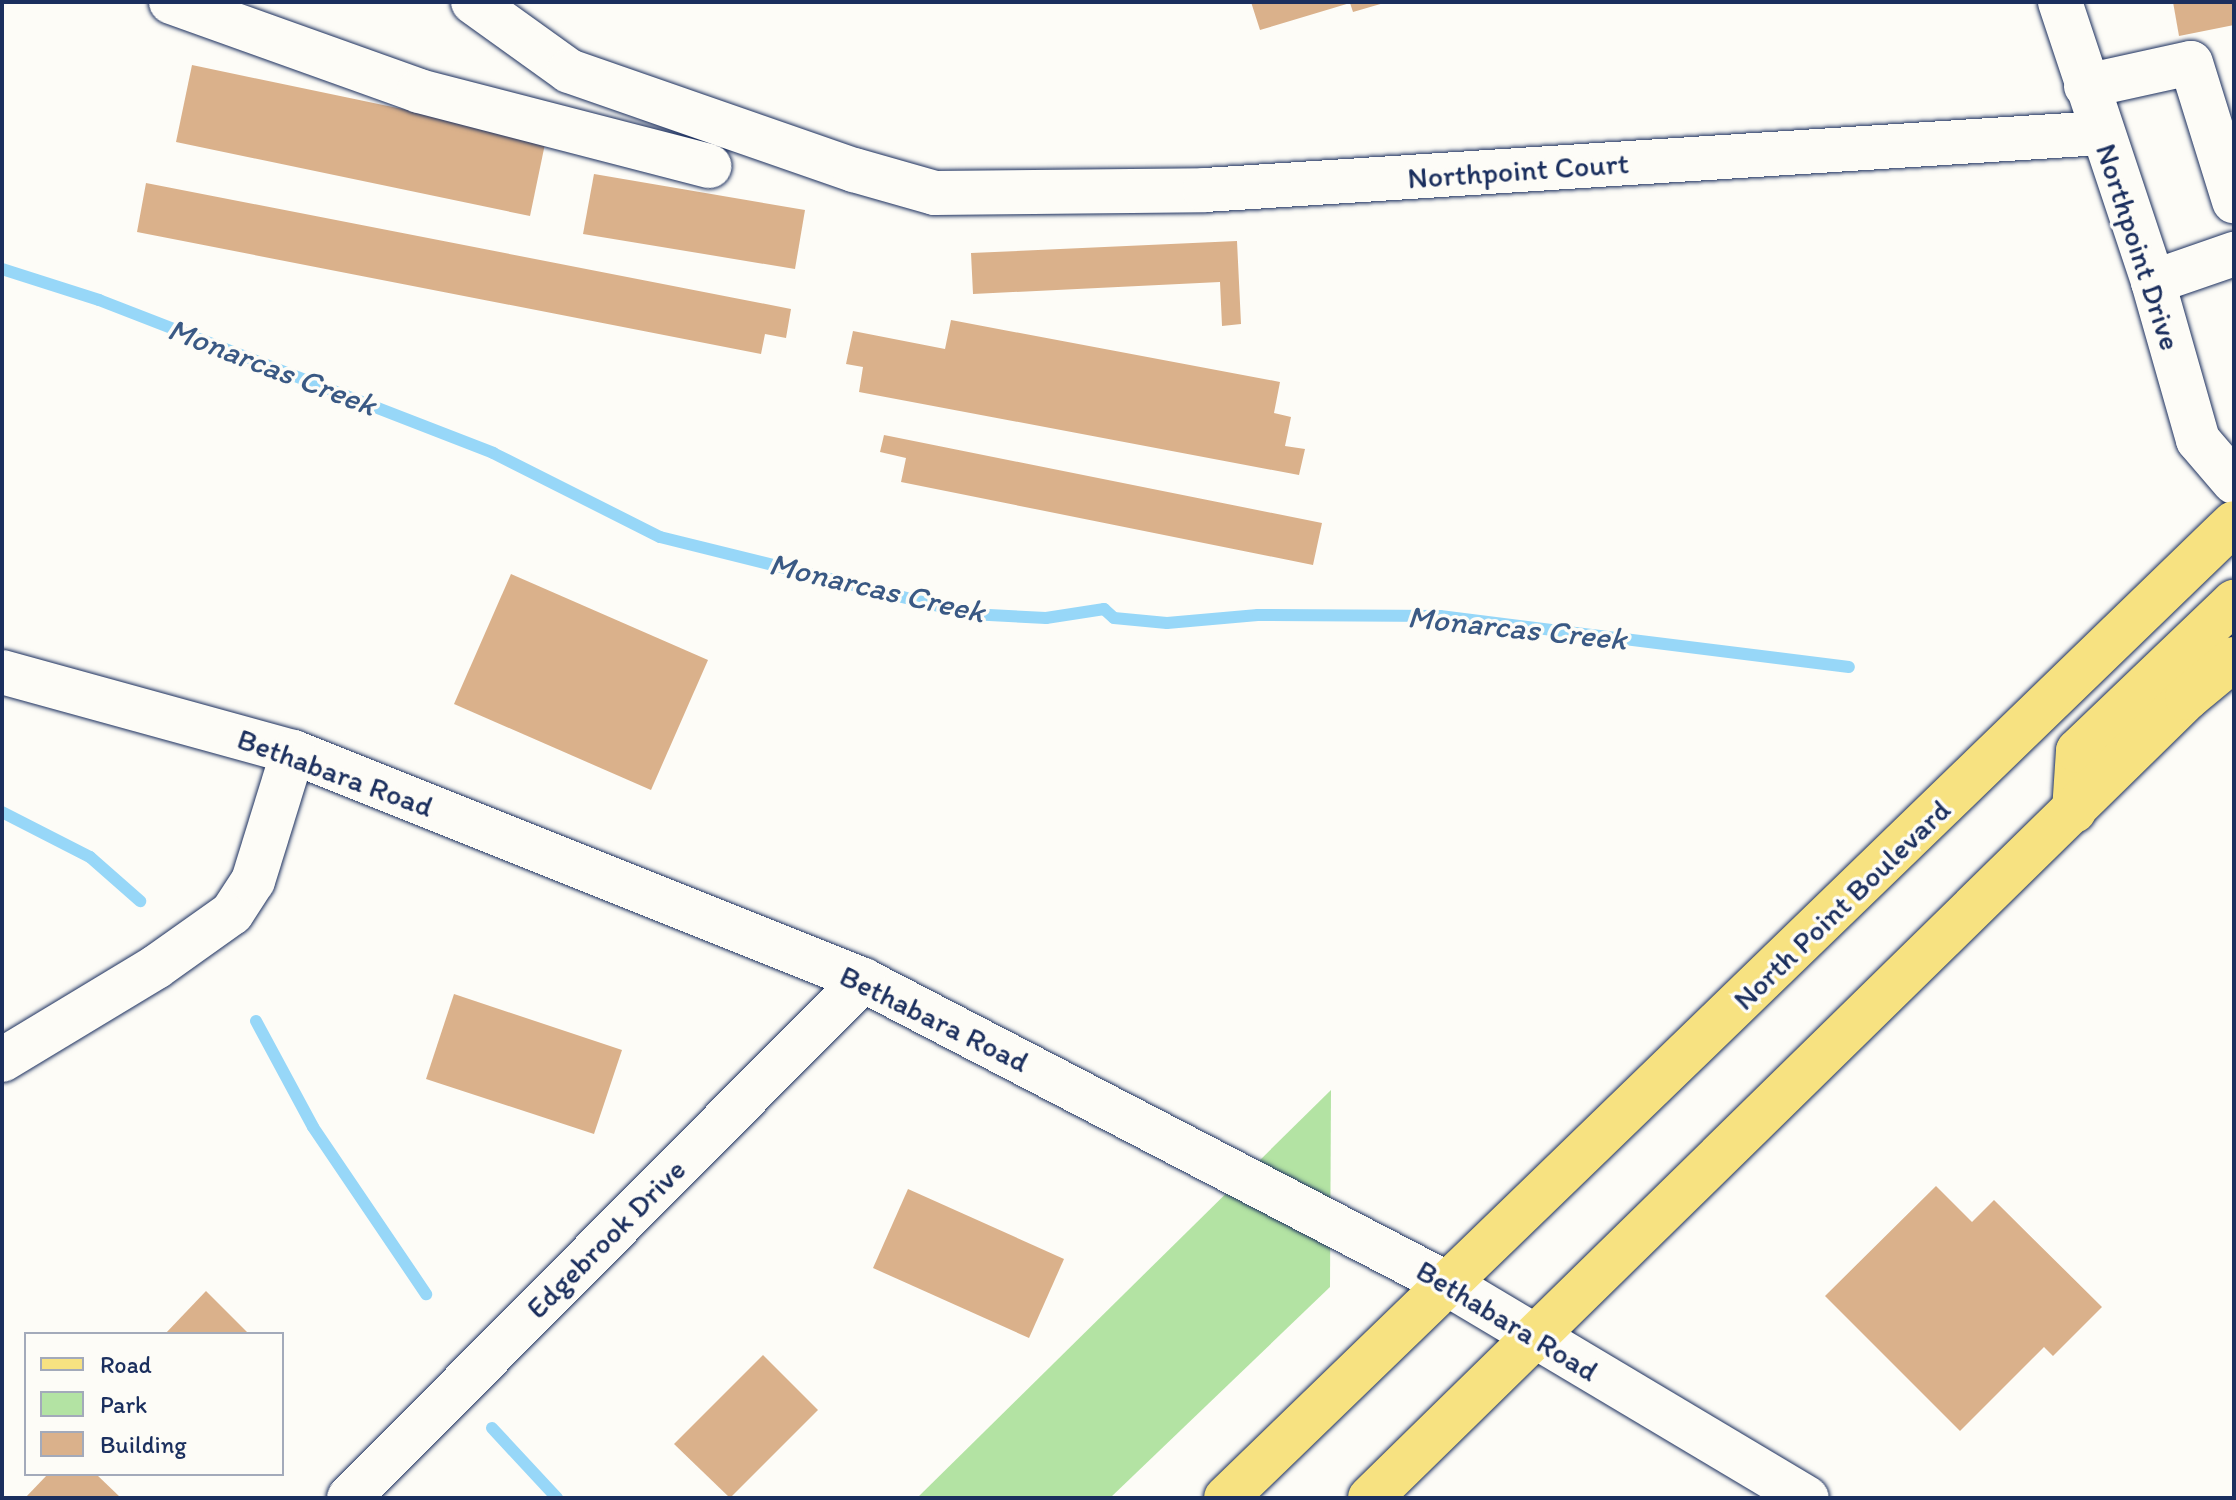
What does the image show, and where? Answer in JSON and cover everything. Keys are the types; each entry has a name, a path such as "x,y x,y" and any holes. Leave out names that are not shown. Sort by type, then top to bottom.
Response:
{"main road":[{"name":"North Point Boulevard","path":"1226,1498 2234,523"},
{"path":"2074,811 2078,751 2234,602"},
{"path":"1370,1498 1530,1337 2187,698 2234,659"}],"street":[{"path":"171,2 419,91 709,166"},
{"name":"Northpoint Court","path":"473,2 569,71 630,96 935,193 1205,190 2101,133"},
{"name":"Northpoint Drive","path":"2060,2 2153,282 2198,440 2234,482"},
{"path":"2086,86 2191,63 2234,201"},
{"path":"2153,282 2234,254"},
{"name":"Bethabara Road","path":"2,672 293,752 863,980 1446,1283 1530,1337 1807,1498"},
{"path":"2,1060 156,967 232,913 253,881 293,752"},
{"name":"Edgebrook Drive","path":"349,1498 863,980"}],"green space":[{"path":"1331,1090 1330,1287 1110,1498 917,1498"}],"building":[{"path":"1251,2 1384,3 1353,12 1350,3 1260,30"},
{"path":"2173,2 2234,2 2234,25 2179,36"},
{"path":"192,65 546,139 530,216 176,142"},
{"path":"594,174 805,210 795,269 583,234"},
{"path":"146,183 791,309 786,338 765,334 761,354 137,232"},
{"path":"1237,241 1241,324 1222,326 1220,282 973,294 971,253"},
{"path":"951,320 1280,382 1274,413 1291,417 1285,446 1305,449 1299,475 859,392 863,367 846,364 853,331 945,349"},
{"path":"884,435 1322,523 1313,565 901,482 906,458 880,452"},
{"path":"511,574 708,660 651,790 454,704"},
{"path":"454,994 622,1050 594,1134 426,1079"},
{"path":"1936,1186 1972,1222 1994,1200 2102,1307 2053,1356 2044,1347 1960,1431 1825,1296"},
{"path":"908,1189 1064,1259 1029,1338 873,1268"},
{"path":"206,1291 247,1332 167,1332"},
{"path":"763,1355 818,1410 730,1498 674,1444"},
{"path":"46,1476 98,1476 121,1498 25,1498"}],"waterway":[{"name":"Monarcas Creek","path":"2,269 99,300 493,453 660,537 970,614 1046,618 1104,609 1114,618 1167,623 1258,615 1440,616 1849,667"},
{"path":"2,812 90,857 140,901"},
{"path":"256,1021 313,1127 426,1294"},
{"path":"492,1428 557,1498"}]}
